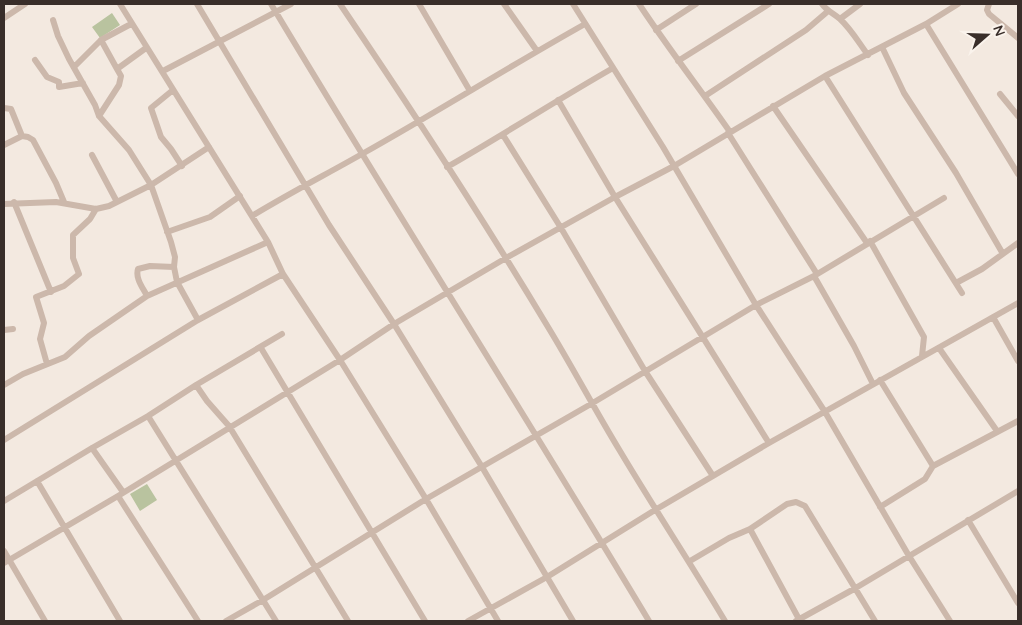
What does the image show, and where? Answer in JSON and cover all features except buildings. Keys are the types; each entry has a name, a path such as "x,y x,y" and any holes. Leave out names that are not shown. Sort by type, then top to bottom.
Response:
{"street":[{"path":"4,18 25,4"},
{"path":"120,4 268,242 283,274 340,360 426,498 498,621"},
{"path":"197,4 329,225 394,324 482,467 573,621"},
{"path":"271,4 361,154 448,292 649,621"},
{"path":"163,71 291,4"},
{"path":"340,4 419,120 506,258 591,404 725,621"},
{"path":"419,4 470,91"},
{"path":"504,4 537,51"},
{"path":"573,4 674,166 756,306 824,412 909,556 950,621"},
{"path":"639,4 729,133 815,275 873,384"},
{"path":"656,30 696,4"},
{"path":"678,61 769,4"},
{"path":"822,4 828,12 840,19 868,55"},
{"path":"840,19 860,4"},
{"path":"6,562 340,360 394,324 506,258 674,166 825,76 926,24 958,4"},
{"path":"989,4 987,10 990,14 1018,38"},
{"path":"705,96 806,30 828,12"},
{"path":"54,20 58,36 99,116 129,150 152,185 175,257 174,267 177,282 198,320"},
{"path":"74,67 101,40 131,24"},
{"path":"252,216 586,24"},
{"path":"926,24 1018,174"},
{"path":"99,116 119,85 121,76 101,40"},
{"path":"882,47 904,93 956,173 1004,254"},
{"path":"117,69 146,48"},
{"path":"34,60 47,77 60,82 60,87 83,83"},
{"path":"447,167 504,135 558,100 613,68"},
{"path":"825,76 962,293"},
{"path":"173,90 151,108 160,137 171,149 182,166"},
{"path":"1000,94 1018,116"},
{"path":"558,100 615,197 769,443"},
{"path":"774,106 868,242 924,336 922,356"},
{"path":"4,108 11,109 22,136"},
{"path":"504,135 645,371 713,476"},
{"path":"4,145 22,136 33,140 64,202"},
{"path":"4,204 14,202 64,202 96,210 152,185 209,147"},
{"path":"92,155 117,202"},
{"path":"167,232 210,217 240,196"},
{"path":"226,621 426,498 591,404 756,306 815,275 944,198"},
{"path":"14,202 51,292"},
{"path":"47,364 40,339 44,323 36,297 64,286 80,274 73,258 73,235 90,219 96,210"},
{"path":"4,385 23,374 66,358 89,336 147,296 268,242"},
{"path":"956,283 1004,254 1018,243"},
{"path":"147,296 138,278 138,269 150,266 174,267"},
{"path":"4,440 198,320 283,274"},
{"path":"468,621 547,577 655,510 769,443 1018,303"},
{"path":"993,317 1018,361"},
{"path":"4,330 13,329"},
{"path":"4,502 282,334"},
{"path":"260,348 424,621"},
{"path":"939,348 997,432"},
{"path":"880,380 933,466"},
{"path":"196,385 207,401 230,426 348,621"},
{"path":"148,416 276,621"},
{"path":"880,507 925,479 933,466 1018,421"},
{"path":"92,448 198,621"},
{"path":"37,481 120,621"},
{"path":"750,529 799,621 1018,491"},
{"path":"690,562 729,538 750,529 787,504 796,502 805,506 875,621"},
{"path":"968,520 1018,603"},
{"path":"4,551 6,562 45,621"}],"green space":[{"path":"112,13 120,25 100,38 92,27"},
{"path":"147,484 157,500 140,511 130,494"}]}
